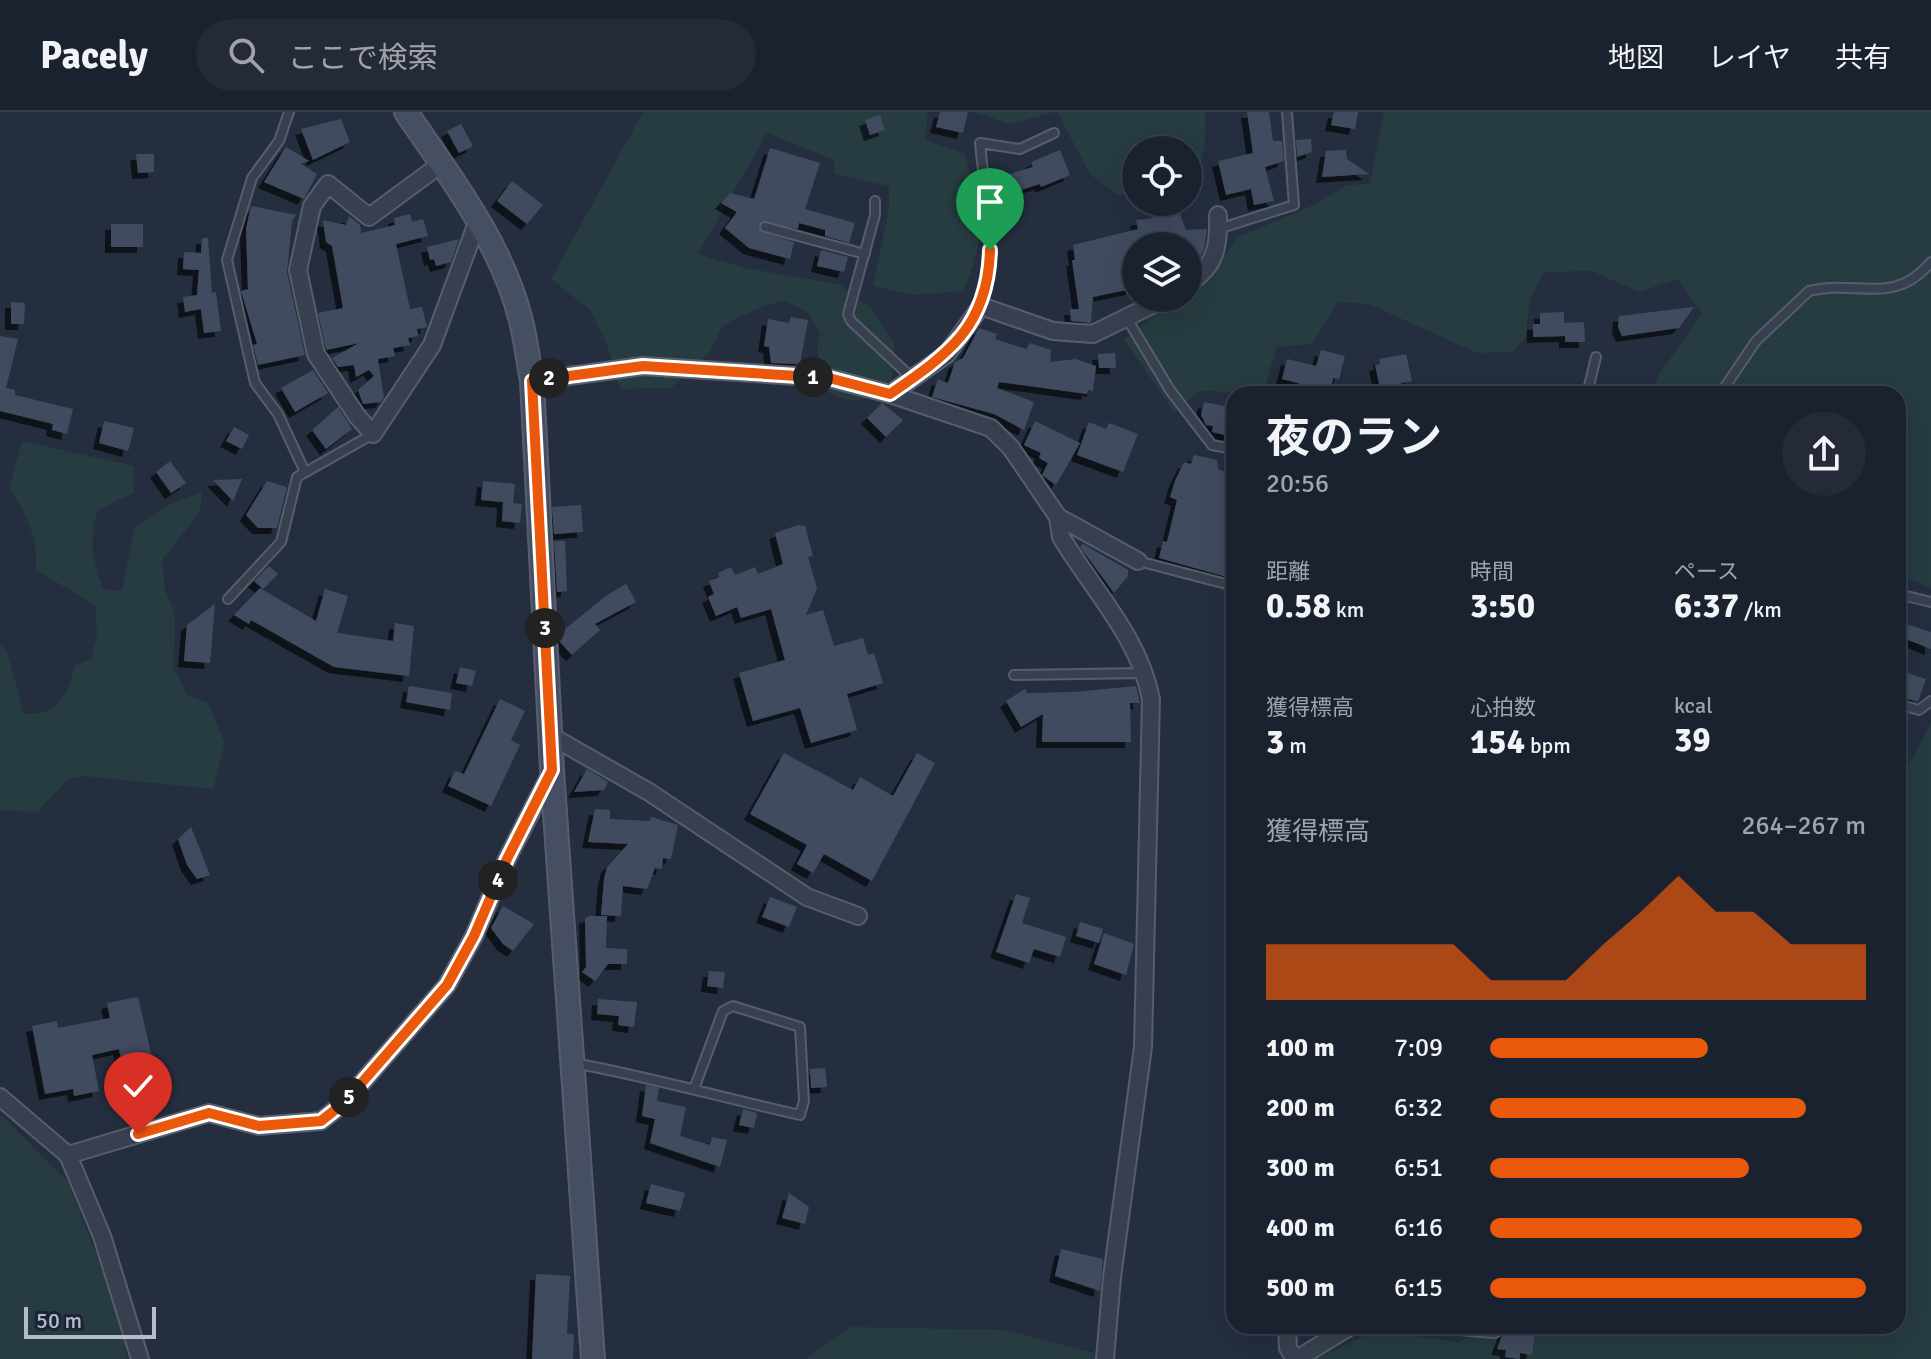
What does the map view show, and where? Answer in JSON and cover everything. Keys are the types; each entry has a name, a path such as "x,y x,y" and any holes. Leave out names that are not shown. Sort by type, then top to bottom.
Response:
{"street":[{"path":"406,112 478,220 504,271 521,320 532,381 552,770 593,1359"},
{"path":"441,164 369,217 328,184 312,206 298,270 316,354 357,416 373,434 432,345 478,220"},
{"path":"1202,273 1218,252 1218,222"},
{"path":"890,394 947,354 981,306 1053,331 1093,334 1138,312"},
{"path":"532,381 659,367 829,378 890,394 991,428 1011,448 1058,517 1061,537 1100,593 1146,673 1151,699 1143,1047 1112,1277 1105,1359"},
{"path":"1058,517 1138,561"},
{"path":"551,736 649,792 807,897 858,916"},
{"path":"68,1155 209,1113 259,1126 321,1121 345,1102 447,985 474,936 507,859 552,770"},
{"path":"0,1097 68,1155 102,1236 140,1359"},
{"path":"1287,1334 1288,1348 1296,1359 1338,1334"}],"lane":[{"path":"289,112 279,141 252,178 227,260 255,383 278,414 304,470"},
{"path":"1218,222 1294,205 1287,112"},
{"path":"981,306 989,278 990,250 980,143 1020,149 1054,133"},
{"path":"875,201 875,215 848,314 851,321 913,379"},
{"path":"765,227 865,254"},
{"path":"1725,386 1756,341 1809,291 1900,287 1917,277 1931,262"},
{"path":"1126,316 1170,390 1212,445 1226,448"},
{"path":"1589,386 1596,357"},
{"path":"228,599 281,542 297,477 304,470 373,434"},
{"path":"1138,561 1226,584"},
{"path":"1906,596 1931,602"},
{"path":"1014,675 1146,673"},
{"path":"1906,706 1919,710 1931,701"},
{"path":"574,1063 800,1115 804,1101 800,1027 733,1006 723,1011 694,1089"}],"green space":[{"path":"643,112 928,112 925,140 965,154 978,208 979,238 963,291 912,295 873,286 889,208 889,186 834,174 834,160 767,133 698,254 744,268 839,284 872,309 894,344 892,379 859,400 844,398 823,388 817,350 820,333 808,312 784,301 763,306 723,325 710,352 671,388 620,389 607,344 590,310 551,279"},
{"path":"974,112 1055,112 1010,124"},
{"path":"1057,112 1205,112 1202,158 1202,136 1122,136 1122,194 1117,195 1090,174"},
{"path":"1384,112 1931,112 1931,588 1906,577 1906,386 1655,386 1658,376 1702,313 1677,279 1639,292 1592,271 1544,272 1530,299 1525,338 1512,352 1477,353 1369,304 1338,302 1312,344 1276,347 1266,386 1226,386 1226,392 1199,391 1174,412 1124,339 1160,312 1202,312 1202,288 1238,237 1314,205 1347,185 1370,184"},
{"path":"22,441 133,466 134,492 98,510 95,520 93,550 103,589 122,591 135,527 174,502 202,492 200,512 162,560 165,590 175,613 174,668 187,695 208,703 225,743 213,789 84,776 69,779 37,812 0,810 0,644 7,652 24,714 46,711 60,702 75,666 91,658 97,636 95,605 36,570 30,527 9,489"},
{"path":"1931,723 1931,1359 1317,1359 1368,1334 1397,1334 1460,1342 1472,1334 1906,1334 1906,770"},
{"path":"0,1114 68,1182 121,1318 127,1359 0,1359"},
{"path":"850,1327 1005,1330 1117,1359 806,1359"}],"building":[{"path":"940,112 968,112 963,133 936,127"},
{"path":"1247,112 1269,112 1273,141 1282,141 1284,161 1265,167 1274,201 1254,205 1251,189 1226,195 1218,161 1253,153"},
{"path":"1334,112 1358,112 1355,129 1331,125"},
{"path":"880,115 885,130 870,135 865,120"},
{"path":"341,119 350,142 313,160 301,129"},
{"path":"461,124 473,146 459,153 447,131"},
{"path":"1311,139 1312,152 1297,157 1296,140"},
{"path":"286,147 309,161 301,164 317,174 304,199 264,182"},
{"path":"770,148 820,163 805,209 855,223 849,243 825,236 825,230 799,223 798,229 761,222 761,232 794,242 790,259 749,248 725,228 737,212 721,203 730,193 754,199"},
{"path":"1060,150 1070,175 1041,187 1040,184 998,197 993,179 1033,167 1031,162"},
{"path":"1346,150 1347,159 1369,174 1322,177 1326,151"},
{"path":"136,154 154,154 154,172 138,173"},
{"path":"512,181 543,205 527,224 497,201"},
{"path":"251,206 296,215 292,221 287,272 305,355 258,365 253,345 257,344 241,291 248,289 246,229"},
{"path":"410,214 412,222 423,219 428,236 396,244 410,309 422,307 427,327 417,329 418,336 408,338 410,345 393,348 395,356 378,359 384,398 381,402 363,404 358,390 374,376 369,370 356,377 354,365 338,367 332,358 359,343 326,350 318,313 343,308 332,246 326,242 323,220 346,225 349,216 360,225 361,233 395,225 394,218"},
{"path":"1181,216 1186,230 1207,229 1202,254 1202,232 1126,232 1138,229 1136,220"},
{"path":"111,224 143,224 143,247 111,247"},
{"path":"1122,233 1122,291 1093,297 1091,323 1071,321 1070,309 1079,309 1073,245"},
{"path":"202,238 208,238 212,293 216,292 221,331 204,333 201,309 185,312 183,297 197,295 199,270 183,269 184,252 201,253"},
{"path":"459,239 451,262 436,266 434,259 430,260 427,247"},
{"path":"821,250 848,257 844,272 817,266"},
{"path":"11,302 25,303 24,324 11,324"},
{"path":"1694,307 1679,328 1622,336 1618,327 1619,316"},
{"path":"1564,312 1564,323 1584,322 1585,342 1565,342 1565,336 1533,337 1533,324 1540,324 1540,313"},
{"path":"791,317 808,320 800,364 771,363 769,347 764,346 768,319 789,323"},
{"path":"979,328 997,334 995,339 1026,349 1030,343 1051,350 1050,362 1076,359 1096,366 1093,391 1088,390 1087,394 999,382 997,388 1034,402 1024,430 994,414 932,397 938,379 948,383 955,362 963,358"},
{"path":"0,336 18,339 6,388 15,390 15,395 73,409 67,434 52,430 53,424 0,411"},
{"path":"1321,350 1345,356 1339,379 1333,378 1332,386 1300,386 1282,379 1287,359 1316,366"},
{"path":"1115,353 1116,368 1099,368 1098,354"},
{"path":"1406,354 1412,381 1380,386 1375,365 1380,364 1379,359"},
{"path":"313,370 328,393 295,412 281,388"},
{"path":"1204,402 1226,406 1226,435 1212,432 1213,426 1206,425 1201,415"},
{"path":"882,403 903,420 886,437 867,418"},
{"path":"338,407 352,429 326,449 312,430"},
{"path":"104,421 134,428 128,451 99,443"},
{"path":"1035,421 1080,443 1056,485 1042,475 1048,463 1039,458 1041,453 1024,445"},
{"path":"1089,422 1106,429 1109,423 1138,434 1123,472 1077,455"},
{"path":"234,427 249,435 242,449 226,441"},
{"path":"1194,455 1217,460 1218,469 1226,472 1226,577 1159,558 1163,541 1167,542 1177,500 1170,497 1175,481 1184,462 1191,464"},
{"path":"170,461 186,483 171,493 156,472"},
{"path":"242,479 233,501 213,480"},
{"path":"267,481 287,487 277,528 258,528 246,515"},
{"path":"483,481 515,484 513,503 481,500"},
{"path":"503,502 522,504 520,523 502,521"},
{"path":"581,505 583,532 554,534 552,507"},
{"path":"798,525 805,526 813,556 808,557 817,588 806,615 823,610 834,646 863,638 868,655 874,653 883,683 847,694 857,730 811,743 800,708 753,721 739,673 785,660 771,609 741,618 737,607 716,616 708,597 714,594 709,581 731,567 735,575 755,567 758,574 783,564 775,533"},
{"path":"554,541 565,541 567,591 557,592"},
{"path":"1083,544 1128,570 1128,576 1114,593 1080,547"},
{"path":"269,566 278,574 263,589 254,581"},
{"path":"626,584 636,602 595,624 600,630 572,655 559,641 559,634 607,595"},
{"path":"260,588 316,621 325,589 348,596 337,633 393,641 395,623 414,626 409,676 334,667 251,620 249,624 234,615"},
{"path":"215,604 210,663 184,661 187,625"},
{"path":"1906,624 1931,632 1931,649 1906,639"},
{"path":"460,667 476,671 472,686 456,683"},
{"path":"1906,673 1926,679 1918,702 1906,698"},
{"path":"409,686 452,693 450,710 406,702"},
{"path":"1136,686 1140,703 1130,703 1131,742 1042,742 1043,714 1021,727 1006,701 1025,689 1027,693 1074,692"},
{"path":"500,699 525,711 511,740 520,745 491,806 448,786 455,771 464,774"},
{"path":"784,753 853,790 860,777 893,796 917,753 935,763 872,881 824,854 813,873 797,864 807,845 750,814"},
{"path":"587,769 608,782 604,790 574,792"},
{"path":"595,809 610,810 610,819 650,821 651,817 678,825 671,859 663,858 662,869 655,868 647,889 623,886 621,916 601,915 604,879 607,867 628,844 588,842"},
{"path":"191,827 210,875 197,879 187,865 178,839"},
{"path":"1016,894 1030,898 1022,923 1066,937 1060,957 1034,949 1029,963 996,952"},
{"path":"770,897 797,907 789,927 762,917"},
{"path":"503,906 534,924 513,951 491,928"},
{"path":"607,916 606,948 627,949 627,964 608,964 595,981 582,972 586,967 585,918"},
{"path":"1080,922 1103,929 1099,943 1076,936"},
{"path":"1104,933 1134,944 1126,975 1094,964"},
{"path":"709,971 725,972 723,988 707,986"},
{"path":"138,997 157,1079 126,1085 119,1049 92,1055 99,1091 74,1096 73,1089 45,1094 32,1026 57,1021 58,1028 110,1018 107,1003"},
{"path":"598,999 637,1002 634,1027 618,1025 619,1016 597,1014"},
{"path":"825,1068 827,1087 811,1088 810,1069"},
{"path":"646,1085 659,1088 657,1101 686,1107 680,1136 710,1145 712,1137 727,1140 720,1167 650,1143 655,1119 642,1116"},
{"path":"743,1109 757,1113 754,1128 739,1125"},
{"path":"651,1184 685,1193 680,1211 646,1203"},
{"path":"789,1193 809,1207 805,1224 782,1218"},
{"path":"1061,1249 1103,1259 1100,1291 1055,1276"},
{"path":"536,1274 570,1276 567,1334 574,1334 573,1359 532,1359"},
{"path":"1503,1334 1535,1334 1532,1355 1520,1353 1520,1359 1505,1357 1506,1350 1497,1349"}],"route":[{"path":"138,1134 209,1113 259,1126 321,1121 345,1102 447,985 474,936 507,859 552,770 532,381 643,366 829,378 890,394 947,354 981,306 989,278 990,250"}]}
